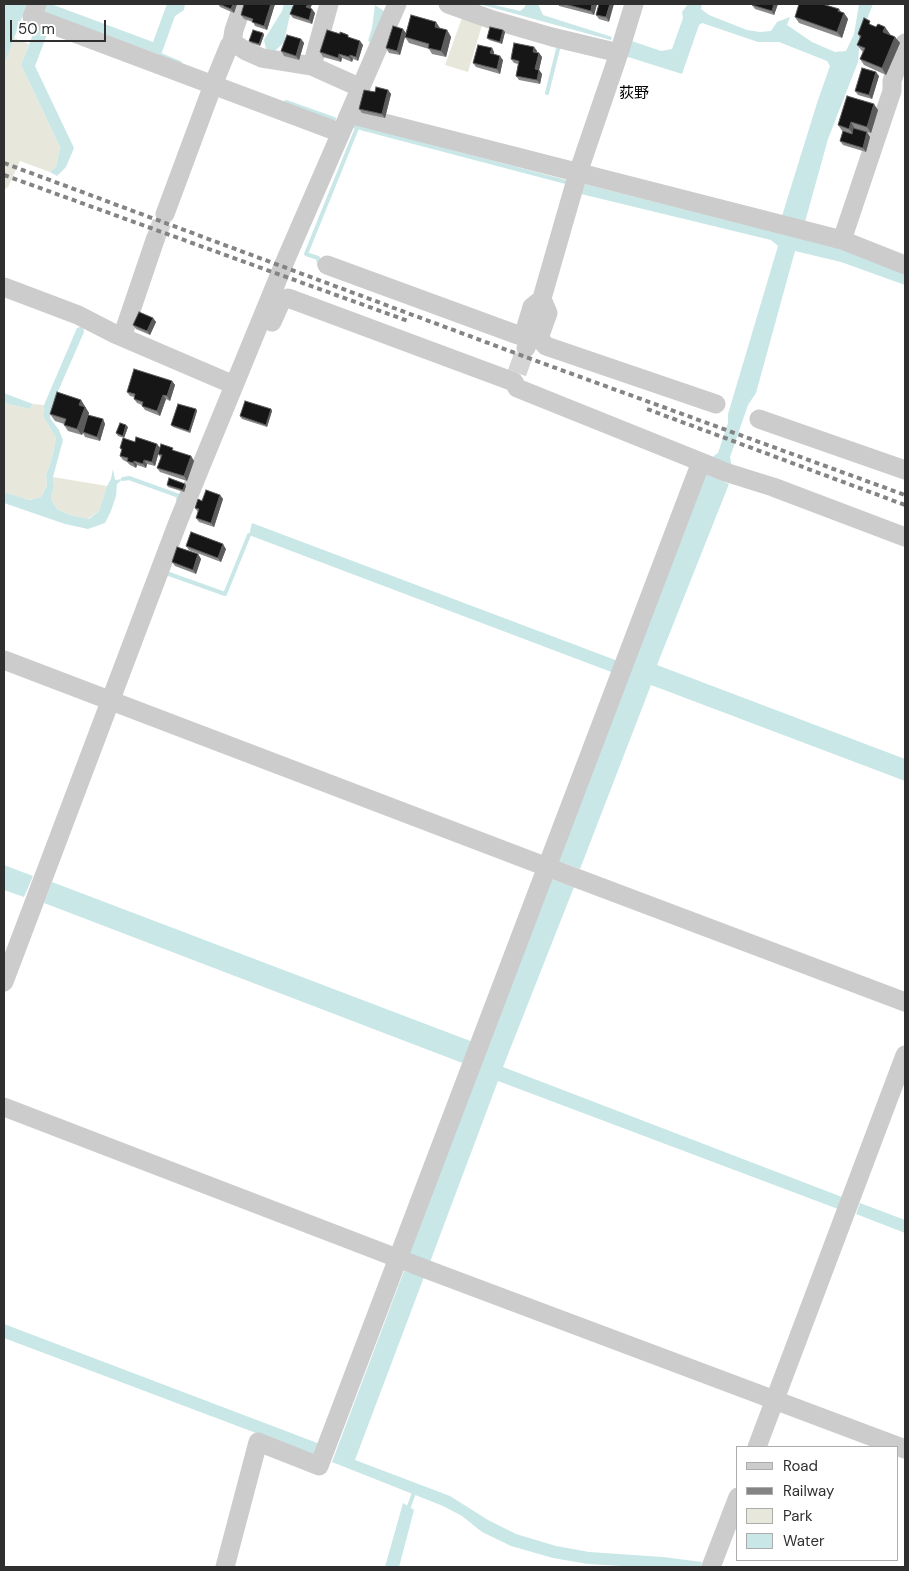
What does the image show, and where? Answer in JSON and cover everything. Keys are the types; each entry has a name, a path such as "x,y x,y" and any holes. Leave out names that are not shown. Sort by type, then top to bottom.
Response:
{"street":[{"path":"37,4 32,17 341,133"},
{"path":"165,214 228,46 232,42 243,4"},
{"path":"312,66 330,4"},
{"path":"448,4 490,19 552,37 619,52"},
{"path":"526,348 578,173 634,4"},
{"path":"4,982 112,701 178,522 286,259 361,88 391,6"},
{"path":"232,42 262,58 312,66 361,88"},
{"path":"842,240 899,93 892,81 905,42"},
{"path":"349,114 842,240 905,264"},
{"path":"122,336 155,240"},
{"path":"327,265 518,335 525,330 532,307 542,299"},
{"path":"4,287 78,316 188,366 237,378 252,371 281,302 288,298 515,378 517,388 713,467 773,487 905,538"},
{"path":"542,299 548,313 539,338 546,346 716,404"},
{"path":"759,419 905,470"},
{"path":"225,1567 258,1442 319,1466 410,1263 547,867 713,467"},
{"path":"4,660 905,1002"},
{"path":"757,1446 905,1054"},
{"path":"4,1107 410,1263 897,1446"},
{"path":"712,1566 736,1502"}],"green space":[{"path":"463,15 483,22 468,72 445,65"},
{"path":"14,38 29,44 21,65 60,147 56,167 50,172 20,161 8,187 4,190 4,65"},
{"path":"4,403 30,409 33,404 44,405 43,416 56,438 46,475 47,484 41,497 28,500 4,492"},
{"path":"53,477 107,486 99,511 88,519 70,515 57,509 51,499 54,486"}],"water":[{"path":"4,4 27,4 4,65"},
{"path":"45,4 51,4 153,42 167,4 185,4 184,10 175,16 161,55 42,12"},
{"path":"284,4 294,4 284,42 274,52 266,49 264,40 282,11"},
{"path":"479,4 490,4 520,11 526,4 538,4 543,15 612,37 611,40"},
{"path":"688,4 702,4 701,9 709,15 747,30 760,32 771,31 777,22 790,17 787,25 812,42 835,52 846,51 854,34 859,4 873,4 860,37 858,62 828,139 805,222 782,216 830,66 827,61 779,42 758,42 702,23 699,25 682,74 625,56 629,40 661,51 672,49 683,18 682,12"},
{"path":"375,5 384,11 374,44 368,41"},
{"path":"36,27 48,32 35,66 74,148 66,167 57,176 50,172 56,167 60,147 21,65"},
{"path":"580,183 841,249 905,272 905,285 841,262 795,251 756,393 748,405 730,457 732,467 711,458 718,453 728,423 728,414 778,246 771,240 577,193"},
{"path":"83,326 84,332 52,405 50,418 59,430 63,440 53,477 54,486 51,499 57,509 70,515 89,519 99,511 113,469 115,480 123,479 117,484 116,496 111,511 105,523 88,529 65,524 4,503 4,492 29,500 41,497 47,485 46,475 56,438 43,416 44,405 77,328"},
{"path":"4,393 33,404 30,409 4,403"},
{"path":"706,474 729,484 657,665 905,759 905,781 651,685 580,869 558,861"},
{"path":"252,523 618,661 614,673 249,535"},
{"path":"4,865 33,876 24,897 4,890"},
{"path":"551,879 574,887 503,1067 842,1197 838,1209 498,1081 430,1262 409,1253"},
{"path":"52,882 473,1042 465,1064 44,903"},
{"path":"860,1203 905,1220 905,1233 856,1214"},
{"path":"404,1271 424,1277 355,1460 450,1496 488,1520 516,1534 556,1546 589,1552 663,1557 702,1562 701,1567 638,1567 588,1564 553,1558 511,1546 482,1532 462,1516 443,1506 332,1462"},
{"path":"4,1324 320,1444 317,1456 4,1338"},
{"path":"403,1503 414,1510 399,1567 385,1567"}],"building":[{"path":"219,4 233,4 231,9"},
{"path":"244,4 271,4 264,26 252,22 253,19 241,15"},
{"path":"294,4 308,4 306,7 312,9 309,20 290,14"},
{"path":"565,4 592,4 591,11"},
{"path":"599,4 610,4 606,17 596,15"},
{"path":"752,4 774,4 772,11"},
{"path":"799,4 822,4 839,9 838,11 844,13 837,32 795,17"},
{"path":"411,15 436,22 435,27 447,30 441,51 428,48 429,44 405,37"},
{"path":"864,18 870,21 869,24 876,27 878,24 885,27 883,32 895,37 882,68 860,59 865,48 857,45 861,36 858,34"},
{"path":"393,26 403,29 397,51 386,48"},
{"path":"490,27 503,30 500,42 487,38"},
{"path":"253,30 263,33 259,44 249,41"},
{"path":"327,30 340,34 340,32 360,41 356,57 339,54 338,58 320,52"},
{"path":"287,35 301,39 296,56 281,51"},
{"path":"514,43 534,47 533,52 539,53 535,69 539,70 537,80 516,76 519,61 511,59"},
{"path":"478,45 492,48 490,53 500,56 497,69 473,63"},
{"path":"862,68 876,72 869,95 855,91"},
{"path":"376,87 388,90 382,114 359,109 364,90 375,92"},
{"path":"847,96 874,104 867,127 851,122 849,129 838,125"},
{"path":"853,128 867,132 863,148 840,141 843,131 852,134"},
{"path":"139,312 153,318 147,331 133,325"},
{"path":"134,369 172,381 167,396 163,395 157,411 142,406 143,402 134,399 135,394 127,392"},
{"path":"57,392 81,400 79,405 85,407 77,429 64,425 66,419 50,414"},
{"path":"245,401 271,409 266,425 240,416"},
{"path":"178,404 196,409 189,431 171,425"},
{"path":"88,415 103,419 97,437 83,432"},
{"path":"120,423 126,425 123,436 116,433"},
{"path":"136,437 157,444 152,462 144,460 143,464 134,461 133,463 127,461 128,458 120,456 123,438 135,442"},
{"path":"161,444 191,456 184,476 157,468 162,455 158,454"},
{"path":"169,478 185,484 183,490 167,485"},
{"path":"206,490 220,495 211,523 196,518 199,509 195,508 198,499 202,501"},
{"path":"191,532 223,544 218,558 186,546"},
{"path":"177,547 198,554 193,570 172,562"}],"waterway":[{"path":"547,93 559,45"},
{"path":"161,55 180,63"},
{"path":"286,102 334,119"},
{"path":"353,126 566,182"},
{"path":"319,265 318,258 306,254 357,128"},
{"path":"123,479 129,478 179,496 178,500"},
{"path":"169,574 225,594 249,535"},
{"path":"408,1509 415,1490"}],"tunnel":[{"path":"155,240 165,214"},
{"path":"517,373 526,348"}],"railway":[{"path":"4,163 542,363 905,495"},
{"path":"4,175 408,321"},
{"path":"647,409 905,505"}],"district":[{"name":"荻野","path":"634,94"}]}
